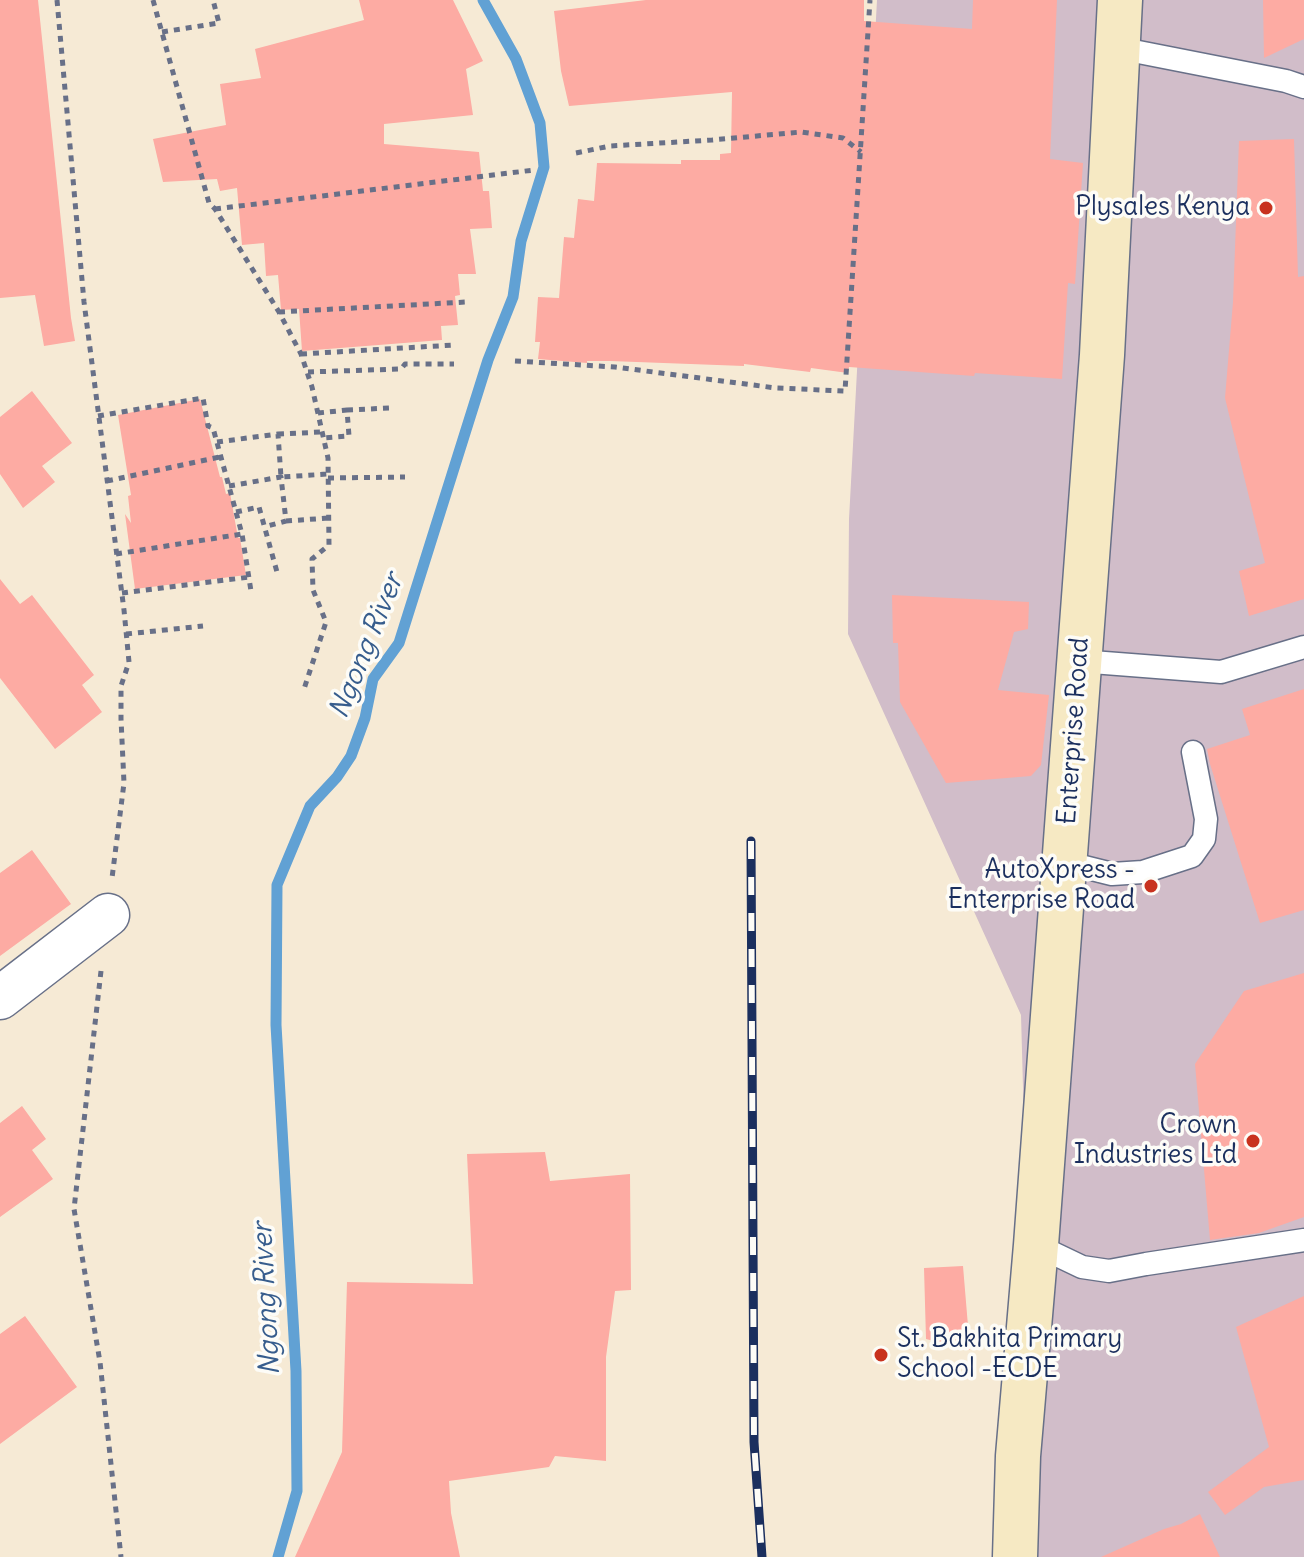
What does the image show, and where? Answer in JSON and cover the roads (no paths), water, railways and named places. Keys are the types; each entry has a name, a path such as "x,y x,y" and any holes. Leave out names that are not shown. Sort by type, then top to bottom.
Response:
{"main road":[{"name":"Enterprise Road","path":"1015,1557 1018,1456 1102,355 1120,0"}],"street":[{"path":"0,998 108,915"}],"lane":[{"path":"1118,48 1304,87"},
{"path":"1079,661 1221,672 1304,647"},
{"path":"1064,862 1112,874 1143,872 1192,856 1204,839 1206,819 1193,752"},
{"path":"1036,1245 1082,1267 1109,1271 1304,1240"}],"waterway":[{"name":"Ngong River","path":"278,1557 297,1491 296,1371 276,1025 277,885 310,806 337,777 351,756 365,718 373,679 399,643 488,360 513,297 521,241 544,167 540,123 516,59 483,0"}],"railway":[{"path":"751,841 754,1442 762,1557"}],"place":[{"name":"Plysales Kenya","path":"1266,208"},
{"name":"AutoXpress - Enterprise Road","path":"1151,886"},
{"name":"Crown Industries Ltd","path":"1253,1141"},
{"name":"St. Bakhita Primary School -ECDE","path":"881,1355"}]}
